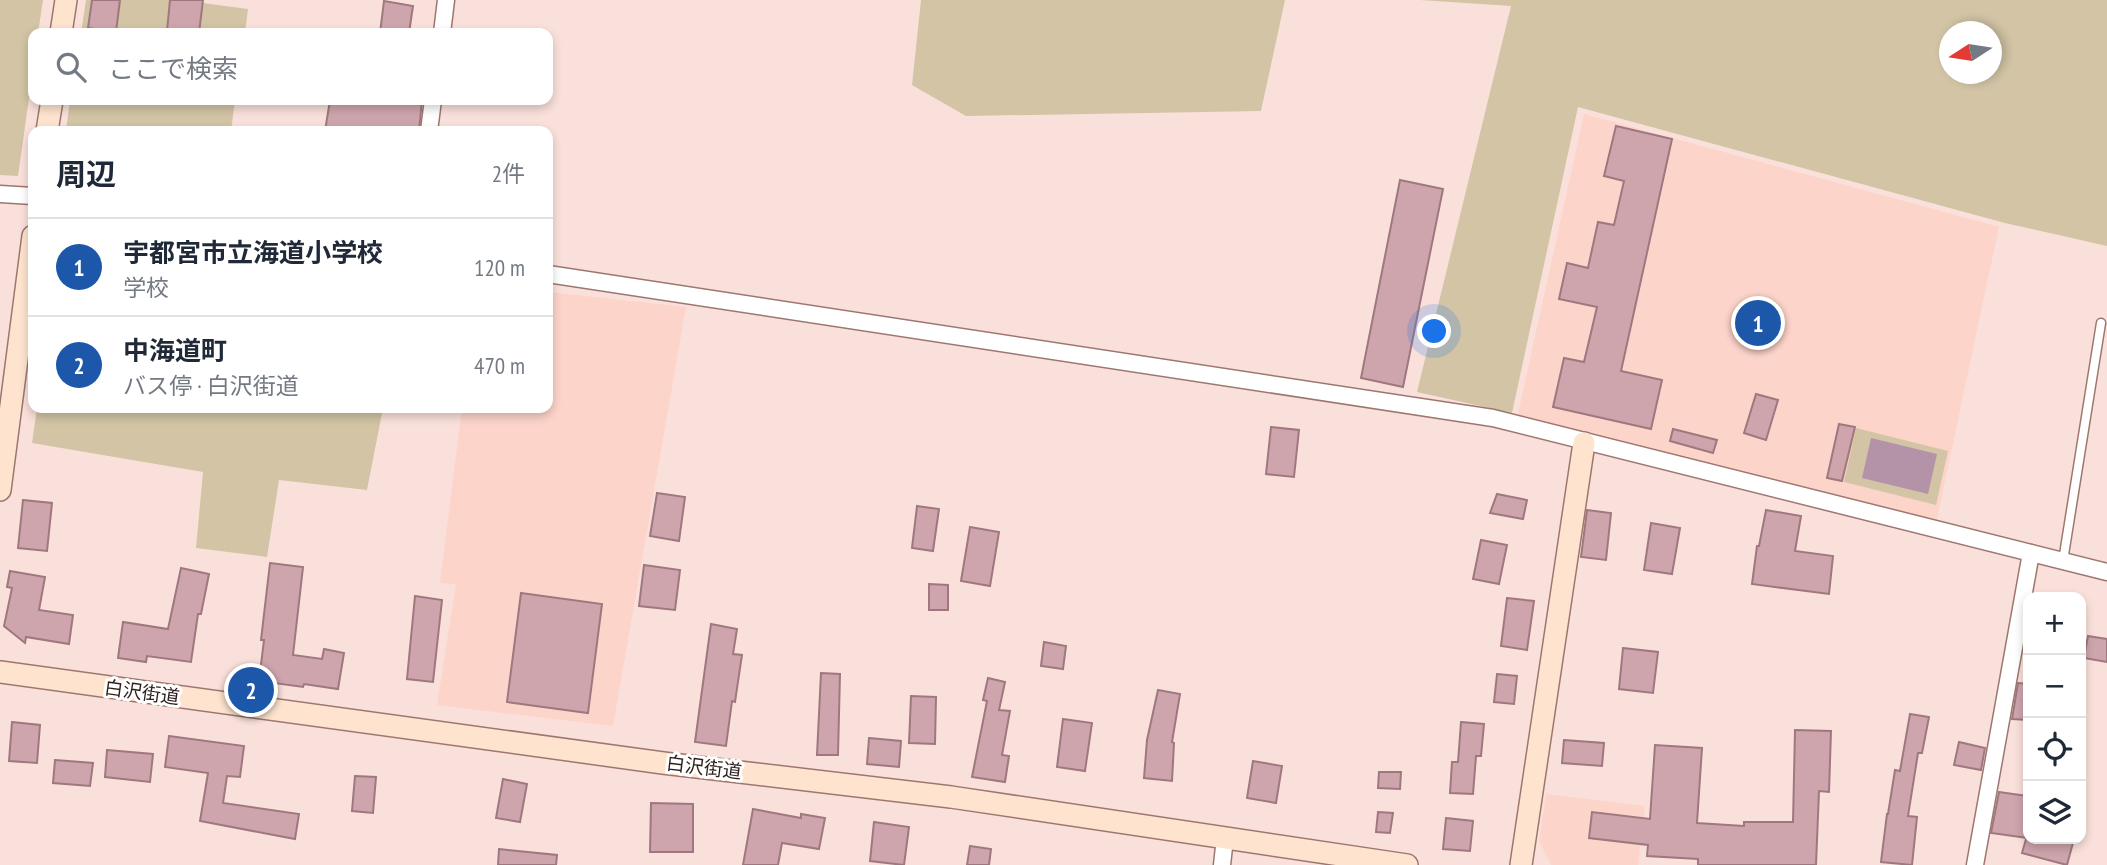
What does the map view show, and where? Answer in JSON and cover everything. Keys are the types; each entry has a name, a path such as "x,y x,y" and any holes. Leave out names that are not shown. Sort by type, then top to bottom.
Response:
{"main road":[{"path":"62,28 66,0"},
{"path":"48,126 51,105"},
{"path":"0,490 28,274"},
{"path":"1521,865 1584,443"},
{"name":"白沢街道","path":"0,672 608,755 951,797 1371,862 1407,865"}],"street":[{"path":"443,28 446,0"},
{"path":"430,126 432,105"},
{"path":"0,194 28,196"},
{"path":"553,275 1493,418 1584,443 2107,572"},
{"path":"1975,865 2031,553"},
{"path":"1222,865 1225,838"}],"lane":[{"path":"2063,561 2101,323"}],"shaded area":[{"path":"0,0 43,0 39,28 28,28 28,105 18,176 0,175"},
{"path":"86,0 180,0 248,9 246,28 82,28"},
{"path":"921,0 1285,0 1261,111 966,116 912,85"},
{"path":"1420,0 2107,0 2107,246 2005,223 1578,107 1512,413 1417,392 1511,6"},
{"path":"69,105 234,105 232,126 67,126"},
{"path":"1584,114 1999,227 1935,528 1517,418"},
{"path":"553,293 686,307 613,726 437,705 456,584 440,583 461,413 553,413"},
{"path":"36,413 382,413 367,490 279,480 267,557 196,548 203,472 32,443"},
{"path":"1856,428 1948,451 1936,505 1844,482"},
{"path":"1871,438 1937,454 1928,494 1862,478"},
{"path":"1546,794 1645,806 1638,865 1551,865 1539,841"}],"building":[{"path":"92,0 120,0 116,28 88,28"},
{"path":"170,0 203,0 200,28 167,28"},
{"path":"384,1 413,6 410,28 381,28"},
{"path":"329,105 422,105 419,126 326,126"},
{"path":"1616,126 1672,139 1621,371 1662,380 1651,429 1553,407 1564,358 1584,362 1597,307 1559,299 1567,263 1588,268 1598,222 1614,225 1624,181 1604,176"},
{"path":"1400,180 1443,189 1403,387 1361,378"},
{"path":"1756,394 1778,400 1766,440 1744,433"},
{"path":"1839,424 1855,427 1842,481 1827,478"},
{"path":"1271,427 1299,430 1294,477 1266,474"},
{"path":"1673,429 1717,440 1713,453 1670,441"},
{"path":"657,493 685,497 679,541 650,536"},
{"path":"1497,494 1527,500 1523,519 1490,513"},
{"path":"23,500 52,503 47,551 18,548"},
{"path":"917,506 939,509 933,551 912,548"},
{"path":"1587,510 1611,513 1606,560 1581,557"},
{"path":"1766,510 1801,516 1795,551 1833,556 1829,594 1752,584 1757,546"},
{"path":"1651,523 1680,528 1672,574 1644,570"},
{"path":"970,527 999,532 990,586 961,581"},
{"path":"1481,540 1507,545 1499,584 1473,579"},
{"path":"270,563 303,567 293,655 322,659 324,649 344,653 338,689 259,681"},
{"path":"644,565 680,570 675,610 639,606"},
{"path":"181,568 209,574 201,614 198,614 191,662 147,656 146,662 118,658 123,622 168,629"},
{"path":"10,571 45,577 39,610 73,615 69,644 26,637 25,643 4,626 12,588 7,587"},
{"path":"929,584 948,585 948,610 929,610"},
{"path":"521,593 602,604 588,713 507,702"},
{"path":"415,596 442,600 433,682 407,679"},
{"path":"1507,598 1534,601 1527,650 1501,646"},
{"path":"711,624 737,629 733,654 742,655 726,746 695,742"},
{"path":"2088,636 2107,639 2107,662 2086,658"},
{"path":"1044,642 1066,646 1063,669 1041,666"},
{"path":"1623,648 1658,652 1653,693 1619,689"},
{"path":"821,673 840,674 838,755 817,755"},
{"path":"1497,674 1517,676 1514,704 1494,702"},
{"path":"988,678 1005,682 999,710 1010,711 1002,755 1009,756 1005,782 972,777 987,701 983,700"},
{"path":"2018,683 2023,684 2023,720 2012,719"},
{"path":"1158,690 1180,694 1172,742 1172,781 1144,778 1147,740"},
{"path":"911,696 936,697 935,744 909,743"},
{"path":"1910,714 1929,717 1922,753 1918,753 1908,816 1917,817 1912,865 1881,862 1895,770 1900,771"},
{"path":"1063,719 1092,723 1085,771 1057,767"},
{"path":"12,722 40,725 37,763 9,761"},
{"path":"1461,722 1484,724 1481,756 1476,756 1473,794 1450,793 1452,762 1458,762"},
{"path":"1795,730 1831,731 1829,792 1819,791 1816,865 1698,865 1698,859 1647,856 1648,845 1589,838 1592,812 1650,819 1655,745 1702,748 1697,823 1744,826 1744,822 1793,822"},
{"path":"169,736 244,746 240,777 227,776 223,803 299,814 295,839 200,821 208,773 165,767"},
{"path":"869,738 901,741 899,767 867,764"},
{"path":"1564,740 1604,743 1602,766 1562,763"},
{"path":"1959,742 1985,748 1981,770 1954,765"},
{"path":"107,750 153,754 150,782 105,777"},
{"path":"55,760 93,763 90,786 53,783"},
{"path":"1253,761 1282,766 1276,803 1247,798"},
{"path":"1379,772 1401,772 1400,789 1378,788"},
{"path":"355,776 376,777 373,813 352,811"},
{"path":"503,779 527,784 520,822 496,818"},
{"path":"1999,792 2023,795 2023,837 1991,833"},
{"path":"651,803 693,804 693,852 650,852"},
{"path":"753,809 801,818 801,814 825,818 819,849 782,843 778,865 743,865"},
{"path":"1378,812 1393,813 1390,833 1376,832"},
{"path":"1446,818 1473,821 1470,851 1443,849"},
{"path":"874,822 909,827 904,865 870,861"},
{"path":"2025,844 2073,844 2067,865 2022,853"},
{"path":"970,846 991,849 989,865 967,865"},
{"path":"499,849 557,855 556,865 498,865"}],"place":[{"name":"宇都宮市立海道小学校","path":"1758,323"},
{"name":"中海道町","path":"251,690"}]}
